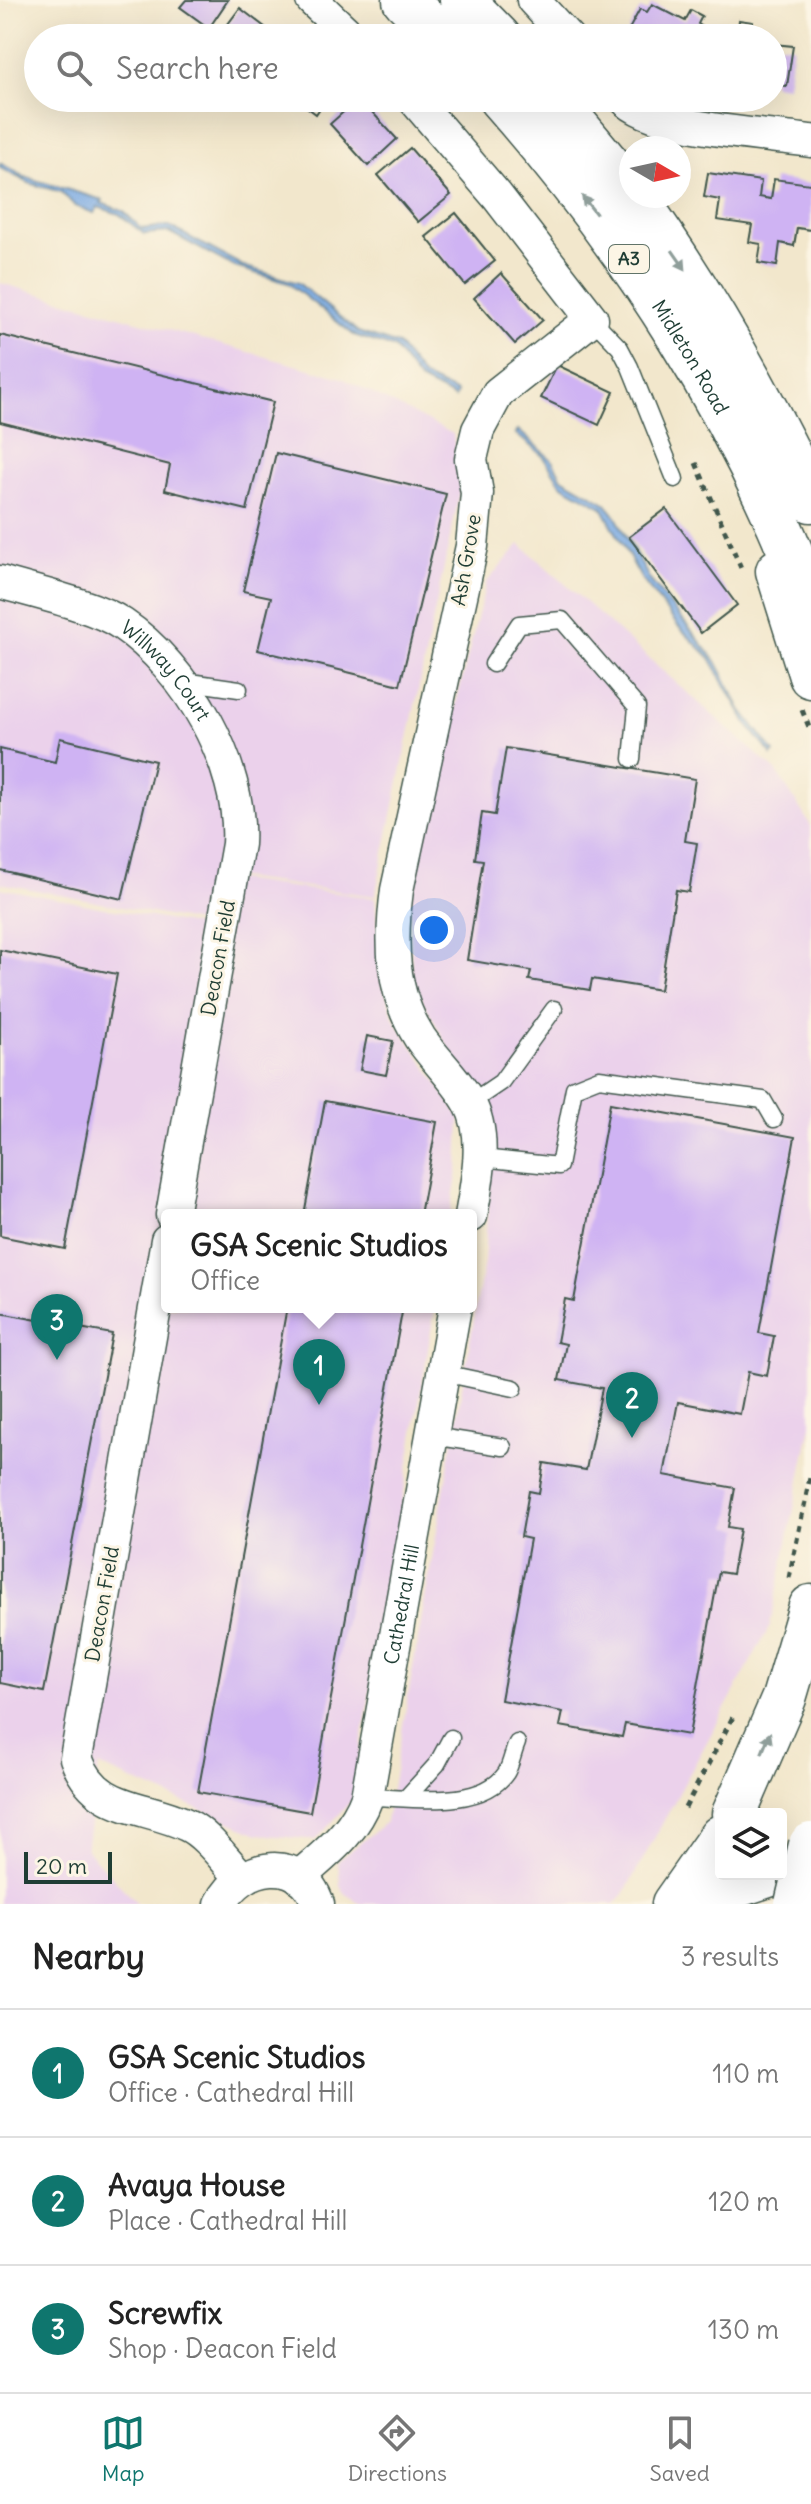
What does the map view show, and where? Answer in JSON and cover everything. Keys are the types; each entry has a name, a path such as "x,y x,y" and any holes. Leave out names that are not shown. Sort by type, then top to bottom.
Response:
{"main road":[{"path":"405,0 429,24"},
{"path":"462,0 485,24"},
{"name":"Midleton Road","path":"512,112 566,176 653,293 735,435 811,602"},
{"name":"Midleton Road","path":"565,112 619,178"},
{"name":"Midleton Road","path":"642,208 701,291 759,395 811,500"},
{"path":"735,435 805,690"},
{"path":"737,1808 784,1698 811,1607"},
{"path":"797,1904 811,1845"},
{"path":"674,1904 715,1846"},
{"path":"787,1874 811,1876"},
{"path":"704,1904 729,1888 753,1880"}],"street":[{"path":"312,0 337,24"},
{"path":"533,0 555,24"},
{"path":"425,112 497,196 592,319"},
{"path":"646,112 672,121 811,141"},
{"name":"Ash Grove","path":"470,1103 420,1037 406,1011 396,978 391,933 397,890 472,546 477,493 471,459 478,430 498,393 592,319"},
{"name":"Willway Court","path":"0,582 52,597 121,623 183,681 227,766 236,798 238,844"},
{"name":"Deacon Field","path":"173,1209 238,844"},
{"path":"470,1103 481,1158 472,1209"},
{"name":"Deacon Field","path":"161,1274 76,1758 83,1779 102,1797 190,1826 241,1877"},
{"name":"Cathedral Hill","path":"299,1877 344,1838 359,1820 367,1797 454,1313"},
{"path":"221,1904 241,1877 270,1868 299,1877 318,1904"}],"lane":[{"path":"592,319 620,348 630,367 675,479"},
{"path":"493,664 519,624 562,620 637,707 632,759"},
{"path":"183,681 239,689"},
{"path":"470,1103 501,1082 554,1009"},
{"path":"481,1158 559,1166 574,1088 599,1078 763,1100 774,1119"},
{"path":"443,1373 514,1388"},
{"path":"432,1436 503,1447"},
{"path":"407,1797 437,1764 451,1738"},
{"path":"367,1797 457,1797 487,1790 506,1772 517,1743"}],"path":[{"path":"690,451 745,577"},
{"path":"805,690 811,732"}],"shaded area":[{"path":"0,283 342,378 453,434 460,490 375,896 219,875 207,924 0,883"},
{"path":"520,544 777,772 811,826 811,1425 770,1626 624,1894 615,1904 361,1904 344,1893 340,1885 338,1861 386,1822 484,1262 492,1143 460,1069 412,981 410,889 486,583"},
{"path":"222,878 375,898 380,974 394,1019 460,1117 458,1171 451,1209 161,1209 161,1313 434,1313 352,1800 316,1840 258,1834 99,1766 86,1849 138,1904 0,1904 0,888 209,928"}],"water":[{"path":"0,163 25,177 103,200 101,203 123,211 142,229 169,226 243,266 298,283 358,332 398,345 423,377 457,393 455,398 419,380 394,348 354,335 288,283 235,267 169,232 144,234 119,214 98,207 94,213 75,206 61,192 29,183 0,168"},
{"path":"518,430 552,460 562,478 604,502 615,515 650,580 716,661 741,709 774,752 772,755 749,727 710,658 679,627 641,578 602,507 561,484 544,457 516,434"}],"building":[{"path":"186,0 228,0 212,24 203,24 180,7"},
{"path":"652,4 685,21 691,10 702,16 698,24 632,24 640,9 647,12"},
{"path":"240,8 261,24 228,24"},
{"path":"739,20 753,22 753,24 739,24"},
{"path":"787,45 793,46 787,86"},
{"path":"343,112 372,112 397,139 368,166 330,124"},
{"path":"410,148 451,195 418,222 378,175"},
{"path":"708,173 761,181 759,197 771,199 774,179 811,184 811,230 797,228 794,246 780,243 777,266 758,263 761,244 749,242 752,225 717,220 720,200 704,197"},
{"path":"456,213 495,261 465,285 426,237"},
{"path":"501,273 543,320 515,344 474,298"},
{"path":"0,335 273,402 247,510 165,490 170,465 0,422"},
{"path":"557,365 614,392 599,425 541,398"},
{"path":"276,453 446,494 400,685 258,650 271,597 243,591"},
{"path":"666,509 737,605 701,633 629,537"},
{"path":"60,738 155,761 122,899 0,870 0,749 55,762"},
{"path":"506,748 695,779 685,841 697,843 689,892 676,890 660,990 592,979 590,990 529,980 531,971 467,960 483,860 475,859 482,813 495,815"},
{"path":"0,950 117,974 65,1249 0,1236"},
{"path":"367,1036 393,1041 386,1075 360,1070"},
{"path":"325,1101 437,1122 421,1209 305,1209"},
{"path":"610,1103 795,1137 759,1333 774,1336 767,1376 748,1372 740,1414 678,1402 664,1475 735,1488 728,1527 740,1529 732,1574 719,1572 689,1735 625,1724 622,1737 560,1726 563,1712 501,1700 530,1539 521,1537 529,1491 539,1493 544,1463 586,1470 602,1388 559,1380 566,1344 557,1342 565,1299 574,1301"},
{"path":"0,1313 112,1334 44,1692 0,1683"},
{"path":"286,1313 402,1313 310,1812 198,1792"}],"place":[{"name":"Screwfix","path":"57,1360"},
{"name":"GSA Scenic Studios","path":"319,1405"},
{"name":"Avaya House","path":"632,1438"}]}
